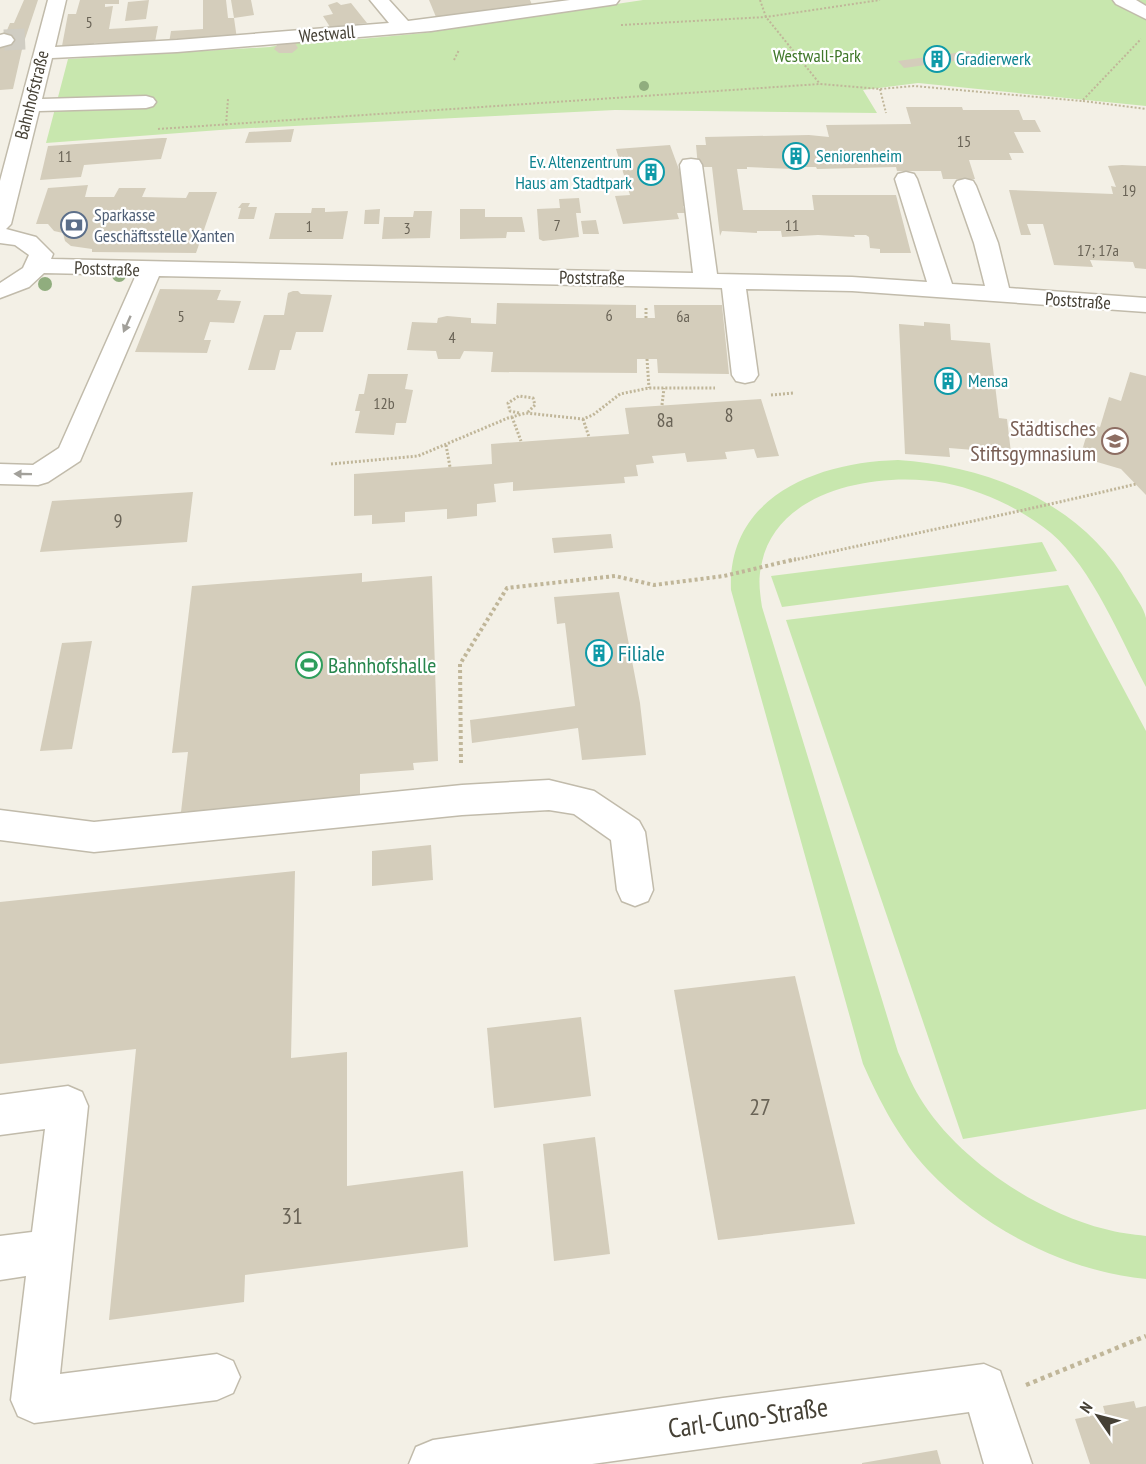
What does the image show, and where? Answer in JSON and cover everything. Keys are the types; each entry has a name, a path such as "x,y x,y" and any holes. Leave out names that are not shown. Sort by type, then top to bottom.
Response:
{"street":[{"name":"Bahnhofstraße","path":"0,224 57,0"},
{"path":"379,0 403,27"},
{"name":"Westwall","path":"25,39 45,45 177,46 403,27 427,16 610,0"},
{"path":"1122,0 1146,13"},
{"path":"30,105 146,102"},
{"path":"691,165 706,281"},
{"path":"906,179 942,291"},
{"path":"965,186 986,243 999,295"},
{"path":"0,236 18,237 33,244 41,254 38,266 29,277 0,291"},
{"name":"Poststraße","path":"38,266 852,284 1146,305"},
{"path":"0,474 38,475 70,454 150,270"},
{"path":"734,281 745,375"},
{"path":"0,825 94,837 462,800 549,795 582,801 627,832 635,890"},
{"path":"0,1115 68,1106 34,1400 217,1377"},
{"path":"0,1258 51,1251"},
{"path":"984,1387 1008,1464"},
{"name":"Carl-Cuno-Straße","path":"433,1464 723,1421 984,1387"}],"path":[{"path":"760,0 766,17 820,84"},
{"path":"614,26 766,17 880,0"},
{"path":"1082,101 1146,34"},
{"path":"158,129 820,84 880,89 914,86 1146,109"},
{"path":"880,89 886,113"},
{"path":"226,124 228,99"},
{"path":"647,359 649,388"},
{"path":"331,464 418,456 525,413 535,405 533,398 522,395 511,398 508,403 510,411 525,413 583,419 593,415 620,394 649,388 692,387 722,390"},
{"path":"662,405 664,388"},
{"path":"764,395 794,393"},
{"path":"513,417 521,441"},
{"path":"583,419 589,437"},
{"path":"446,445 450,467"},
{"path":"462,800 460,664 507,588 615,576 654,585 724,576 921,531 1038,508 1136,484"},
{"path":"984,1387 1020,1388 1146,1336"}],"green space":[{"name":"Westwall-Park","path":"643,0 1146,0 1146,106 918,83 863,90 877,113 615,110 233,129 46,143 68,59 270,47 296,42 307,44 424,33"},
{"path":"898,460 966,471 999,481 1030,494 1059,511 1086,532 1110,557 1145,614 1146,687 1093,585 1080,565 1051,533 1014,508 987,496 959,486 919,480 862,483 834,491 808,503 786,519 770,540 760,572 762,607 898,1052 917,1093 955,1142 1001,1180 1053,1210 1079,1221 1115,1232 1146,1236 1146,1279 1086,1267 1056,1257 1028,1244 974,1211 928,1170 908,1146 883,1106 863,1064 731,590 734,558 744,530 761,508 783,490 809,477 838,468 868,462"},
{"path":"1042,542 1057,571 782,607 771,576"},
{"path":"1068,585 1146,731 1146,1109 963,1139 786,620"}],"building":[{"path":"24,0 38,0 23,45 13,89 0,90 0,47 10,23 14,23"},
{"path":"80,0 119,0 119,4 105,4 105,7 113,6 109,29 158,26 155,42 62,46 68,14 76,14"},
{"path":"149,0 146,19 125,21 128,2"},
{"path":"203,0 226,0 228,18 234,18 237,39 169,43 171,31 203,29"},
{"path":"231,0 251,0 254,15 234,18"},
{"path":"429,0 530,0 532,5 436,17"},
{"path":"337,2 341,5 351,3 367,23 330,27 323,16 333,14 328,5"},
{"path":"295,43 298,48 292,53 279,53 274,49 278,44"},
{"name":"Gradierwerk","path":"969,51 976,58 904,68 898,61"},
{"path":"906,107 1019,110 1023,120 1035,120 1041,132 1014,132 1024,153 1009,153 1012,160 969,160 975,179 943,179 941,171 897,171 896,167 817,169 816,167 793,167 793,169 747,167 747,169 737,169 743,210 814,210 812,195 896,195 911,253 880,253 880,249 870,248 869,237 866,235 782,237 781,231 757,231 757,233 722,231 720,236 712,167 698,167 696,145 706,145 705,137 809,135 829,137 826,125 911,124"},
{"path":"294,129 291,142 245,143 249,132"},
{"path":"167,138 161,159 84,165 81,177 40,180 48,146"},
{"name":"Ev. Altenzentrum Haus am Stadtpark","path":"670,145 692,205 683,206 685,213 677,213 679,219 623,224 615,196 630,195 616,149"},
{"path":"1108,166 1146,166 1146,269 1135,268 1133,262 1090,260 1093,267 1054,265 1043,224 1027,224 1031,235 1021,235 1009,190 1113,194 1111,186 1116,187"},
{"path":"88,185 85,197 114,197 119,188 146,188 142,197 186,198 189,192 217,192 196,253 92,252 92,249 71,246 65,241 63,233 54,231 48,224 36,224 48,188"},
{"path":"579,198 581,213 576,213 579,237 543,241 539,239 537,209 560,208 559,199"},
{"path":"242,203 250,203 248,207 257,207 254,219 238,219 241,208 238,208"},
{"path":"312,208 325,208 325,212 348,211 343,239 269,239 275,213 311,213"},
{"path":"380,209 379,224 364,224 365,210"},
{"path":"460,209 485,209 485,217 522,217 525,232 507,232 506,238 460,239"},
{"path":"414,211 432,211 430,238 382,239 384,217 413,217"},
{"path":"596,220 599,234 583,234 581,221"},
{"path":"160,289 221,290 217,300 241,301 234,323 210,322 204,340 211,340 207,353 135,352"},
{"path":"293,291 301,294 332,295 323,332 296,332 291,350 280,350 275,370 248,370 264,315 284,315 288,293"},
{"path":"497,303 636,305 636,318 655,318 654,305 722,305 729,374 658,373 657,359 637,359 637,373 491,372 493,352 464,351 460,359 438,359 436,351 407,350 412,322 437,323 438,318 447,316 471,318 471,323 496,324"},
{"name":"Mensa","path":"924,322 950,324 951,340 990,343 999,418 1007,419 1011,453 949,448 950,457 905,454 899,324 924,326"},
{"name":"Städtisches Stiftsgymnasium","path":"1130,372 1146,376 1146,495 1121,469 1080,457 1090,424 1100,427 1109,397 1121,401"},
{"path":"368,374 408,374 405,389 413,390 406,423 396,423 394,435 355,433 360,411 355,411 359,394 364,394"},
{"path":"761,399 779,456 757,458 754,449 725,452 727,459 687,462 685,453 652,456 654,463 636,465 638,476 624,477 625,483 513,491 513,482 494,484 496,502 477,504 477,516 447,519 447,509 405,512 405,522 372,524 372,515 354,516 354,474 492,464 491,444 629,434 625,408"},
{"path":"193,492 187,542 40,552 52,501"},
{"path":"611,534 613,548 554,553 552,538"},
{"name":"Bahnhofshalle","path":"362,573 362,582 432,576 438,761 413,763 414,770 360,774 360,799 181,812 188,752 172,753 192,586"},
{"name":"Filiale","path":"619,592 640,703 646,755 582,760 578,728 472,743 470,720 575,706 565,623 557,624 554,597"},
{"path":"92,641 72,749 40,751 62,643"},
{"path":"431,845 433,880 372,886 372,851"},
{"path":"295,871 291,1058 347,1052 347,1186 463,1171 468,1247 245,1275 244,1302 109,1320 136,1049 0,1064 0,902"},
{"path":"795,976 855,1224 718,1240 674,990"},
{"path":"581,1017 591,1096 494,1108 487,1028"},
{"path":"595,1137 610,1254 554,1261 543,1144"},
{"path":"1134,1401 1136,1408 1146,1406 1146,1464 1090,1464 1075,1419 1105,1413 1103,1406"},
{"path":"937,1450 941,1464 862,1464 862,1463"}],"tunnel":[{"path":"4,40 25,39"}],"place":[{"name":"Gradierwerk","path":"937,59"},
{"name":"Seniorenheim","path":"796,156"},
{"name":"Ev. Altenzentrum Haus am Stadtpark","path":"651,172"},
{"name":"Sparkasse Geschäftsstelle Xanten","path":"74,225"},
{"name":"Mensa","path":"948,381"},
{"name":"Städtisches Stiftsgymnasium","path":"1115,441"},
{"name":"Filiale","path":"599,653"},
{"name":"Bahnhofshalle","path":"309,665"}]}
